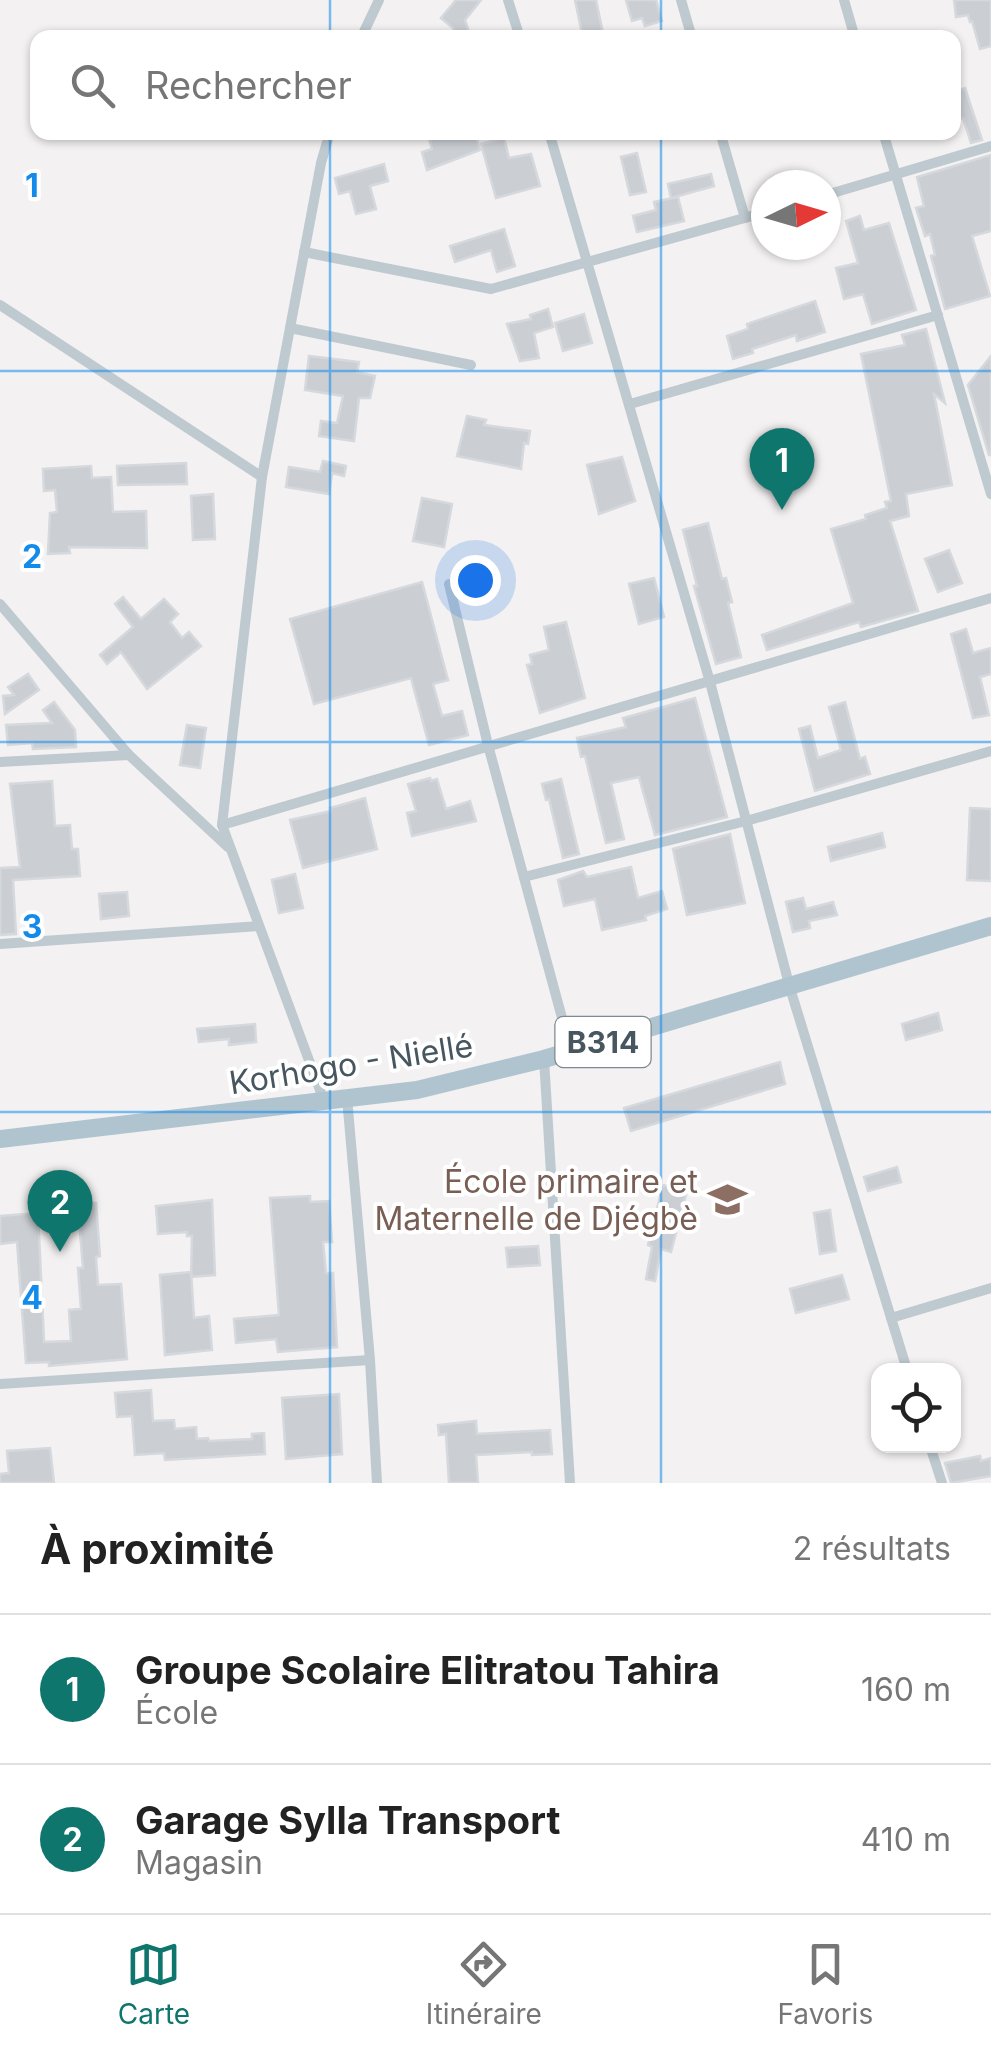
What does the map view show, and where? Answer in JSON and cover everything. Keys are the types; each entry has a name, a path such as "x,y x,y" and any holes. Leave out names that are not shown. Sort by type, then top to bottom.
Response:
{"main road":[{"name":"Korhogo - Niellé","path":"0,1138 418,1090 544,1060 991,926"}],"street":[{"path":"365,30 379,0"},
{"path":"508,0 517,30"},
{"path":"680,0 689,30"},
{"path":"844,0 853,30"},
{"path":"324,1102 222,824 262,477 328,140"},
{"path":"551,140 710,682 790,988 906,1363"},
{"path":"722,140 745,218"},
{"path":"885,140 987,460 991,494"},
{"path":"841,190 991,146"},
{"path":"304,252 491,289 751,216"},
{"path":"0,305 262,477"},
{"path":"630,404 938,315"},
{"path":"290,328 470,365"},
{"path":"449,584 571,1051"},
{"path":"222,824 991,598"},
{"path":"0,604 129,755 229,848"},
{"path":"524,877 991,751"},
{"path":"0,762 129,755"},
{"path":"0,944 258,926"},
{"path":"544,1060 570,1483"},
{"path":"347,1098 370,1360 376,1483"},
{"path":"892,1318 991,1288"},
{"path":"0,1384 370,1360"},
{"path":"932,1453 942,1483"}],"building":[{"path":"456,0 481,0 465,20 468,30 454,30 441,18"},
{"path":"575,0 596,0 602,30 581,30"},
{"path":"626,0 656,0 662,21 645,26 642,18 632,21"},
{"path":"954,0 991,0 991,46 980,49 968,15 956,17"},
{"path":"965,88 982,140 971,143 961,119 961,89"},
{"path":"429,140 477,140 480,150 427,170 422,152 432,149"},
{"path":"504,140 509,158 531,154 540,186 496,198 481,144"},
{"path":"637,153 646,192 630,195 621,157"},
{"path":"991,155 991,231 972,236 990,296 945,309 931,256 935,255 930,234 925,236 916,208 924,206 917,177"},
{"path":"384,164 388,181 370,186 376,209 356,214 350,191 339,194 335,178"},
{"path":"711,174 714,186 671,198 668,184"},
{"path":"678,197 684,221 637,232 633,216 656,210 654,202"},
{"path":"860,216 864,230 889,223 916,310 872,324 863,294 844,299 836,268 858,263 846,221"},
{"path":"504,229 515,266 497,272 491,250 455,262 450,246"},
{"path":"815,301 825,332 797,341 796,335 733,359 727,336 748,329 747,324"},
{"path":"548,309 553,327 534,333 539,358 520,361 507,324 531,319 530,315"},
{"path":"584,314 592,343 563,351 555,323"},
{"path":"926,329 945,403 934,394 952,485 906,494 909,516 890,521 918,611 861,627 859,622 767,650 762,635 853,603 831,529 866,519 865,515 887,508 885,502 891,501 861,354 905,345 902,335"},
{"path":"309,356 359,362 357,372 375,376 370,398 359,398 354,441 319,436 321,421 337,423 343,396 305,390"},
{"path":"991,356 991,455 989,455 968,385"},
{"path":"467,416 486,420 484,425 530,431 528,444 524,443 521,469 457,456"},
{"path":"622,457 635,501 599,514 587,465"},
{"path":"323,461 346,466 344,476 332,473 329,494 286,487 289,467 320,472"},
{"path":"186,463 187,484 118,485 117,466"},
{"path":"91,466 92,478 111,477 113,512 146,511 147,548 69,547 70,553 48,554 50,513 57,512 55,490 44,491 43,469"},
{"path":"213,494 215,539 193,540 191,496"},
{"path":"422,498 452,504 444,547 413,541"},
{"path":"708,523 732,602 728,603 741,657 716,664 683,530"},
{"path":"949,550 962,583 938,592 925,559"},
{"path":"654,578 664,617 639,624 629,584"},
{"path":"422,582 448,680 433,684 442,716 462,711 468,735 429,745 411,678 314,704 290,619"},
{"path":"123,597 141,619 164,599 178,614 170,622 182,638 189,632 201,646 147,689 121,652 107,664 100,655 133,627 115,604"},
{"path":"566,622 585,698 540,713 527,665 532,664 530,655 549,650 544,627"},
{"path":"966,629 973,653 991,648 991,674 980,677 989,715 973,718 951,634"},
{"path":"28,674 39,690 5,714 3,696 14,695 8,687"},
{"path":"695,698 727,817 655,835 639,777 611,783 624,839 606,843 577,738 626,727 623,718"},
{"path":"54,702 75,730 76,747 33,749 32,743 8,745 6,725 52,723 43,710"},
{"path":"845,702 860,759 865,757 870,774 815,791 799,729 810,726 818,758 841,750 829,707"},
{"path":"187,725 206,728 200,768 180,765"},
{"path":"437,779 446,809 470,801 476,821 412,836 407,813 416,811 408,784"},
{"path":"561,779 579,854 563,858 542,784"},
{"path":"52,781 55,826 70,825 72,849 78,849 80,876 13,880 16,934 0,935 0,868 20,867 10,784"},
{"path":"365,798 377,849 303,868 290,820"},
{"path":"970,808 991,809 991,881 967,880"},
{"path":"882,833 885,847 831,861 828,847"},
{"path":"730,834 745,903 687,915 673,849"},
{"path":"631,867 638,898 662,891 667,909 645,916 646,920 602,930 595,899 564,906 558,880 583,871 587,877"},
{"path":"295,874 303,908 279,913 272,880"},
{"path":"127,892 129,916 101,919 99,894"},
{"path":"803,898 806,909 833,902 837,915 809,921 810,928 793,932 786,902"},
{"path":"938,1013 942,1030 906,1040 902,1024"},
{"path":"255,1024 256,1042 199,1042 197,1029"},
{"path":"780,1062 785,1084 631,1131 624,1108"},
{"path":"897,1167 901,1182 868,1191 864,1177"},
{"path":"663,1185 687,1191 671,1252 661,1249 655,1281 646,1279 652,1247 648,1245"},
{"path":"310,1196 310,1202 329,1201 332,1242 323,1242 326,1273 333,1273 337,1347 278,1352 276,1339 236,1343 234,1319 279,1315 270,1198"},
{"path":"212,1200 215,1275 191,1277 192,1236 187,1236 187,1232 158,1234 156,1206"},
{"path":"86,1203 96,1203 98,1285 121,1284 127,1359 49,1366 49,1362 26,1363 17,1242 0,1244 0,1216 38,1213 44,1342 71,1341 69,1310 81,1309 79,1220 87,1219"},
{"path":"830,1210 836,1251 820,1254 814,1213"},
{"path":"538,1246 540,1265 508,1267 506,1248"},
{"path":"191,1272 194,1318 209,1316 212,1350 165,1355 160,1275"},
{"path":"842,1275 849,1299 796,1313 790,1289"},
{"path":"151,1390 153,1421 174,1420 175,1429 196,1427 197,1439 209,1441 252,1439 252,1434 264,1433 265,1454 165,1460 164,1453 135,1455 132,1416 117,1417 115,1393"},
{"path":"339,1394 342,1454 286,1459 282,1398"},
{"path":"476,1421 477,1434 550,1430 552,1454 476,1455 478,1483 449,1483 446,1434 439,1435 438,1425"},
{"path":"50,1448 54,1483 0,1483 0,1474 9,1473 7,1451"},
{"path":"980,1456 981,1461 991,1458 991,1476 951,1483 945,1463"}],"place":[{"name":"Groupe Scolaire Elitratou Tahira","path":"782,510"},
{"name":"École primaire et Maternelle de Djégbè","path":"728,1199"},
{"name":"Garage Sylla Transport","path":"60,1252"}]}
